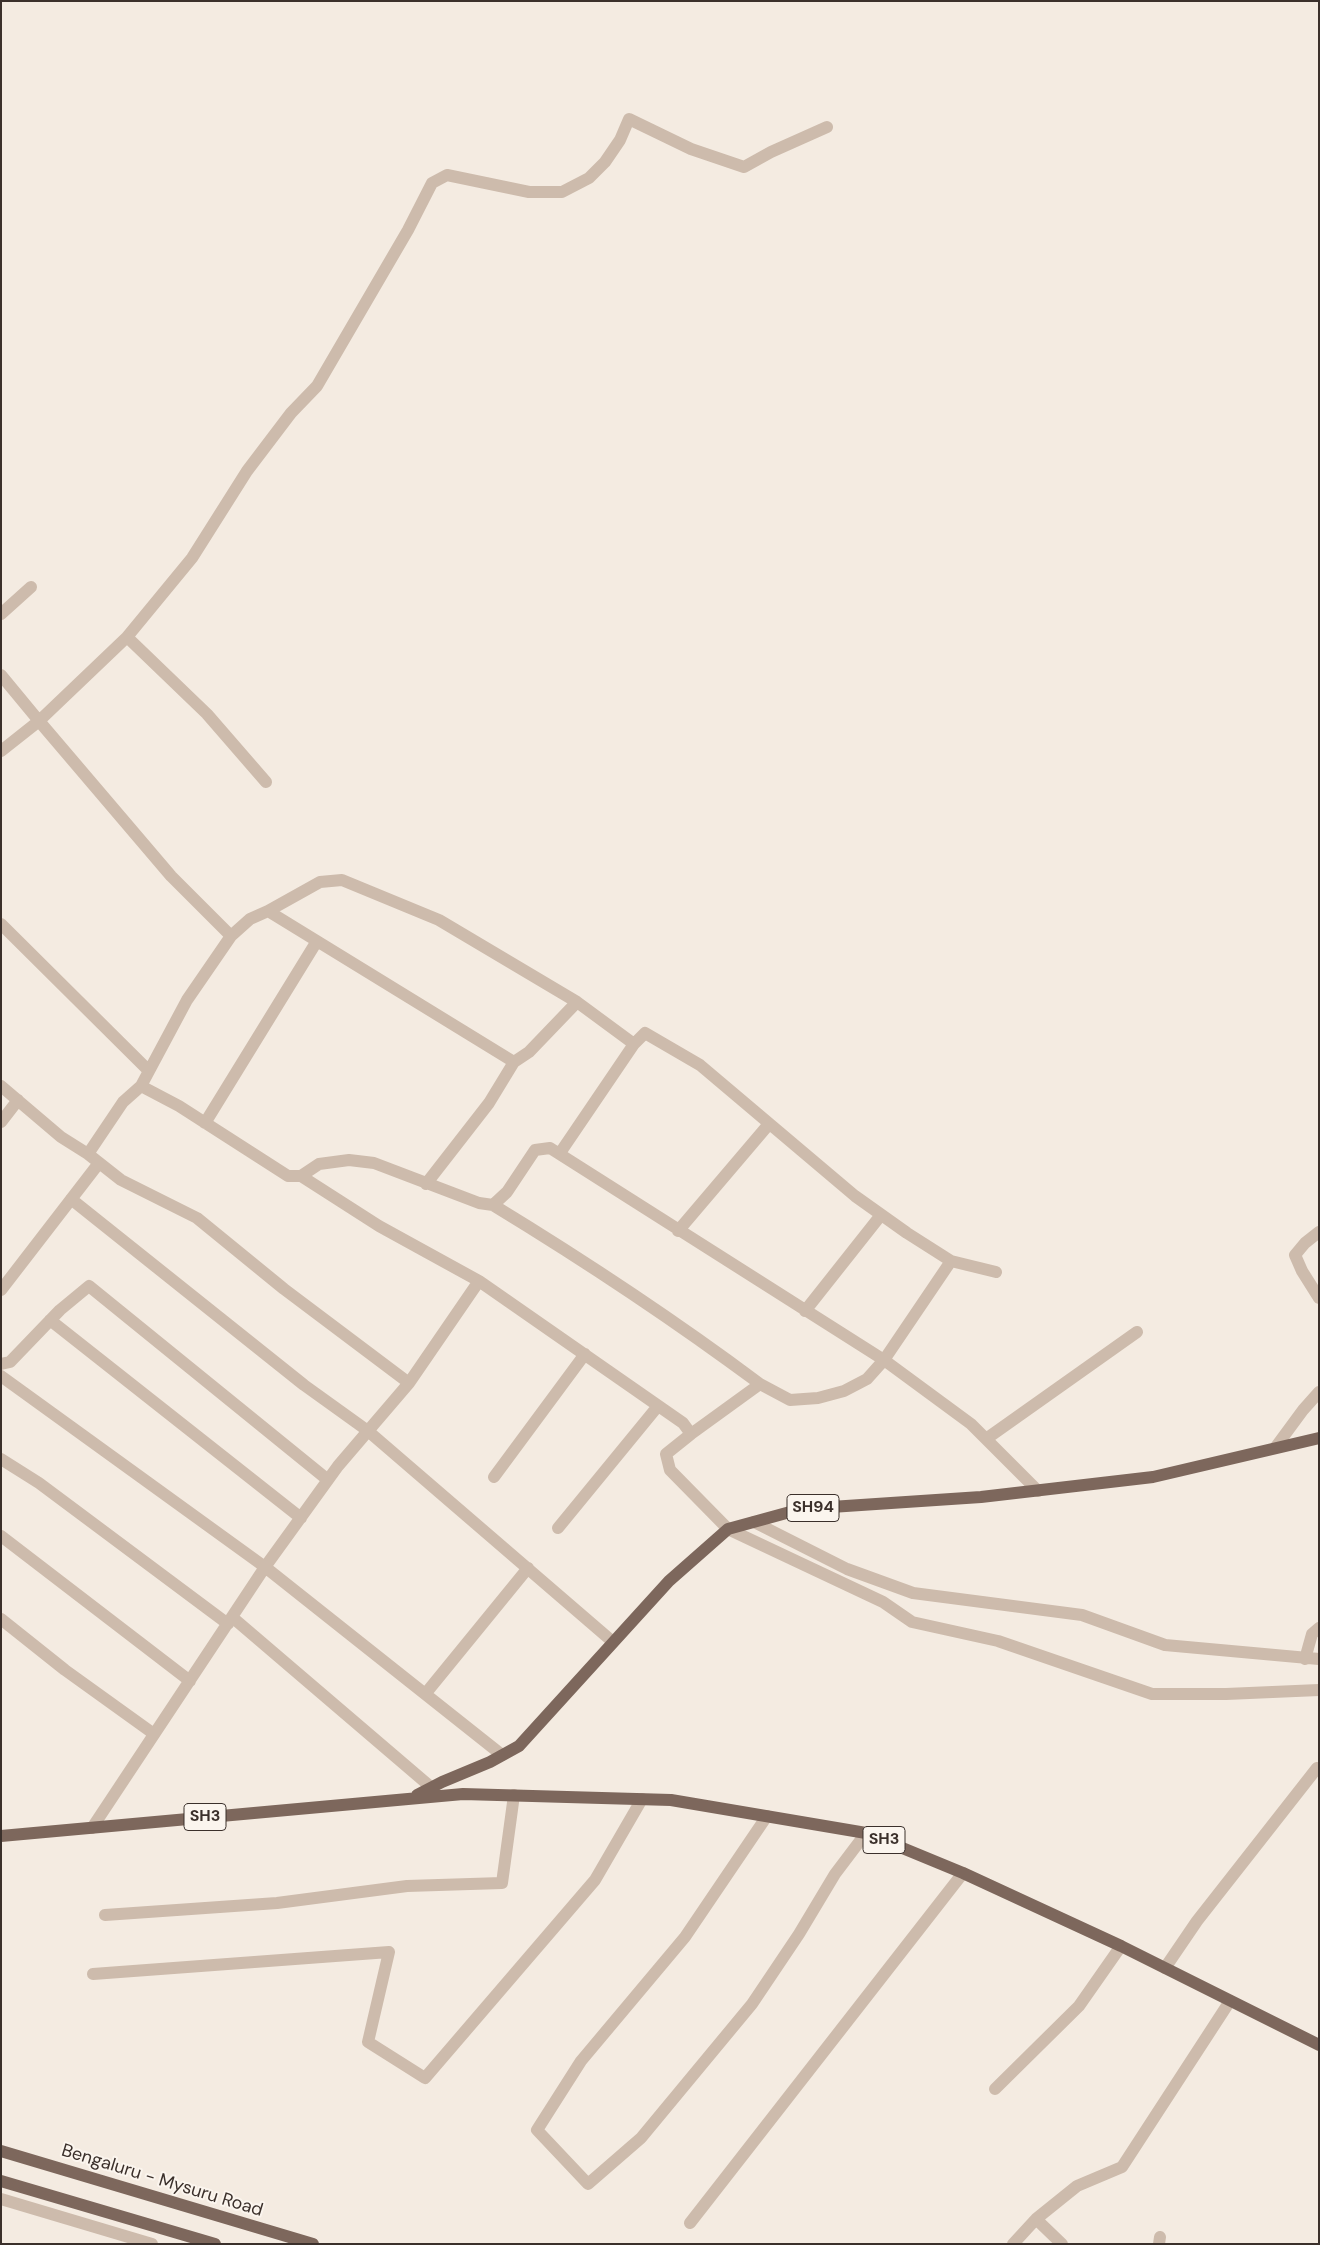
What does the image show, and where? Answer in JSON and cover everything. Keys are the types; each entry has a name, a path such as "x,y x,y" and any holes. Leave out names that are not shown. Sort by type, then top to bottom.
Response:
{"main road":[{"name":"SH94","path":"408,1799 519,1746 669,1581 728,1529 801,1509 981,1497 1152,1477 1319,1438"},
{"name":"SH3","path":"1,1836 463,1794 671,1800 866,1832 963,1873 1121,1946 1319,2044"},
{"name":"Bengaluru - Mysuru Road","path":"1,2151 313,2244"},
{"path":"1,2181 215,2244"}],"street":[{"path":"1,751 38,721 127,637 192,558 247,472 291,413 317,386 408,230 432,183 447,175 529,192 562,192 589,178 605,162 620,140 629,119 691,149 744,166 827,127"},
{"path":"1,614 31,587"},
{"path":"127,637 207,714 266,782"},
{"path":"1,675 171,876 231,936"},
{"path":"88,1154 123,1102 141,1086 187,1000 231,936 250,920 320,882 342,880 439,920 577,1002 634,1044"},
{"path":"268,911 514,1062"},
{"path":"1,924 149,1071"},
{"path":"205,1123 317,940"},
{"path":"426,1184 489,1103 514,1062 530,1052 577,1002"},
{"path":"560,1153 634,1044 645,1033 692,1060 855,1196 881,1215 951,1261 996,1272"},
{"path":"1,1086 61,1137 88,1154 121,1180 197,1218 284,1289 409,1383"},
{"path":"141,1086 205,1123 288,1176 301,1176 320,1164 348,1160 374,1163 479,1203 493,1205 574,1254 678,1324 760,1384 790,1400 818,1398 844,1391 867,1379 884,1360 951,1261"},
{"path":"1,1122 18,1100"},
{"path":"678,1231 769,1124"},
{"path":"493,1205 507,1192 535,1150 550,1148 560,1153 678,1231 884,1360 971,1424 1038,1491"},
{"path":"1,1290 99,1162"},
{"path":"301,1176 379,1226 479,1281 683,1423 691,1434"},
{"path":"71,1199 304,1385 368,1431 613,1642"},
{"path":"805,1310 881,1215"},
{"path":"1319,1232 1305,1243 1295,1255 1302,1271 1319,1298"},
{"path":"92,1828 265,1568 328,1480 409,1383 479,1281"},
{"path":"1,1364 10,1362 50,1320 89,1286 328,1480"},
{"path":"50,1320 301,1518"},
{"path":"986,1439 1137,1332"},
{"path":"494,1477 585,1354"},
{"path":"1,1376 265,1568 426,1693 502,1755"},
{"path":"760,1384 666,1454 670,1470 728,1529 882,1602 912,1622 998,1641 1152,1694 1226,1694 1319,1690"},
{"path":"1275,1448 1319,1392"},
{"path":"558,1528 658,1406"},
{"path":"1,1459 39,1483 230,1620 432,1788"},
{"path":"754,1522 847,1569 913,1593 1082,1615 1165,1645 1319,1659"},
{"path":"1,1536 190,1681"},
{"path":"426,1693 528,1568"},
{"path":"1,1619 65,1670 154,1734"},
{"path":"1305,1659 1312,1634 1319,1628"},
{"path":"1166,1968 1197,1921 1317,1768"},
{"path":"105,1915 277,1903 407,1886 502,1883 514,1795"},
{"path":"93,1974 389,1952 368,2042 425,2078 595,1880 642,1799"},
{"path":"767,1816 684,1937 581,2061 538,2130 588,2184 641,2138 752,2004 799,1934 835,1874 866,1832"},
{"path":"690,2223 963,1873"},
{"path":"995,2089 1079,2006 1121,1946"},
{"path":"1013,2244 1036,2219 1077,2186 1122,2167 1230,2001"},
{"path":"1,2199 152,2244"},
{"path":"1036,2219 1062,2244"}]}
